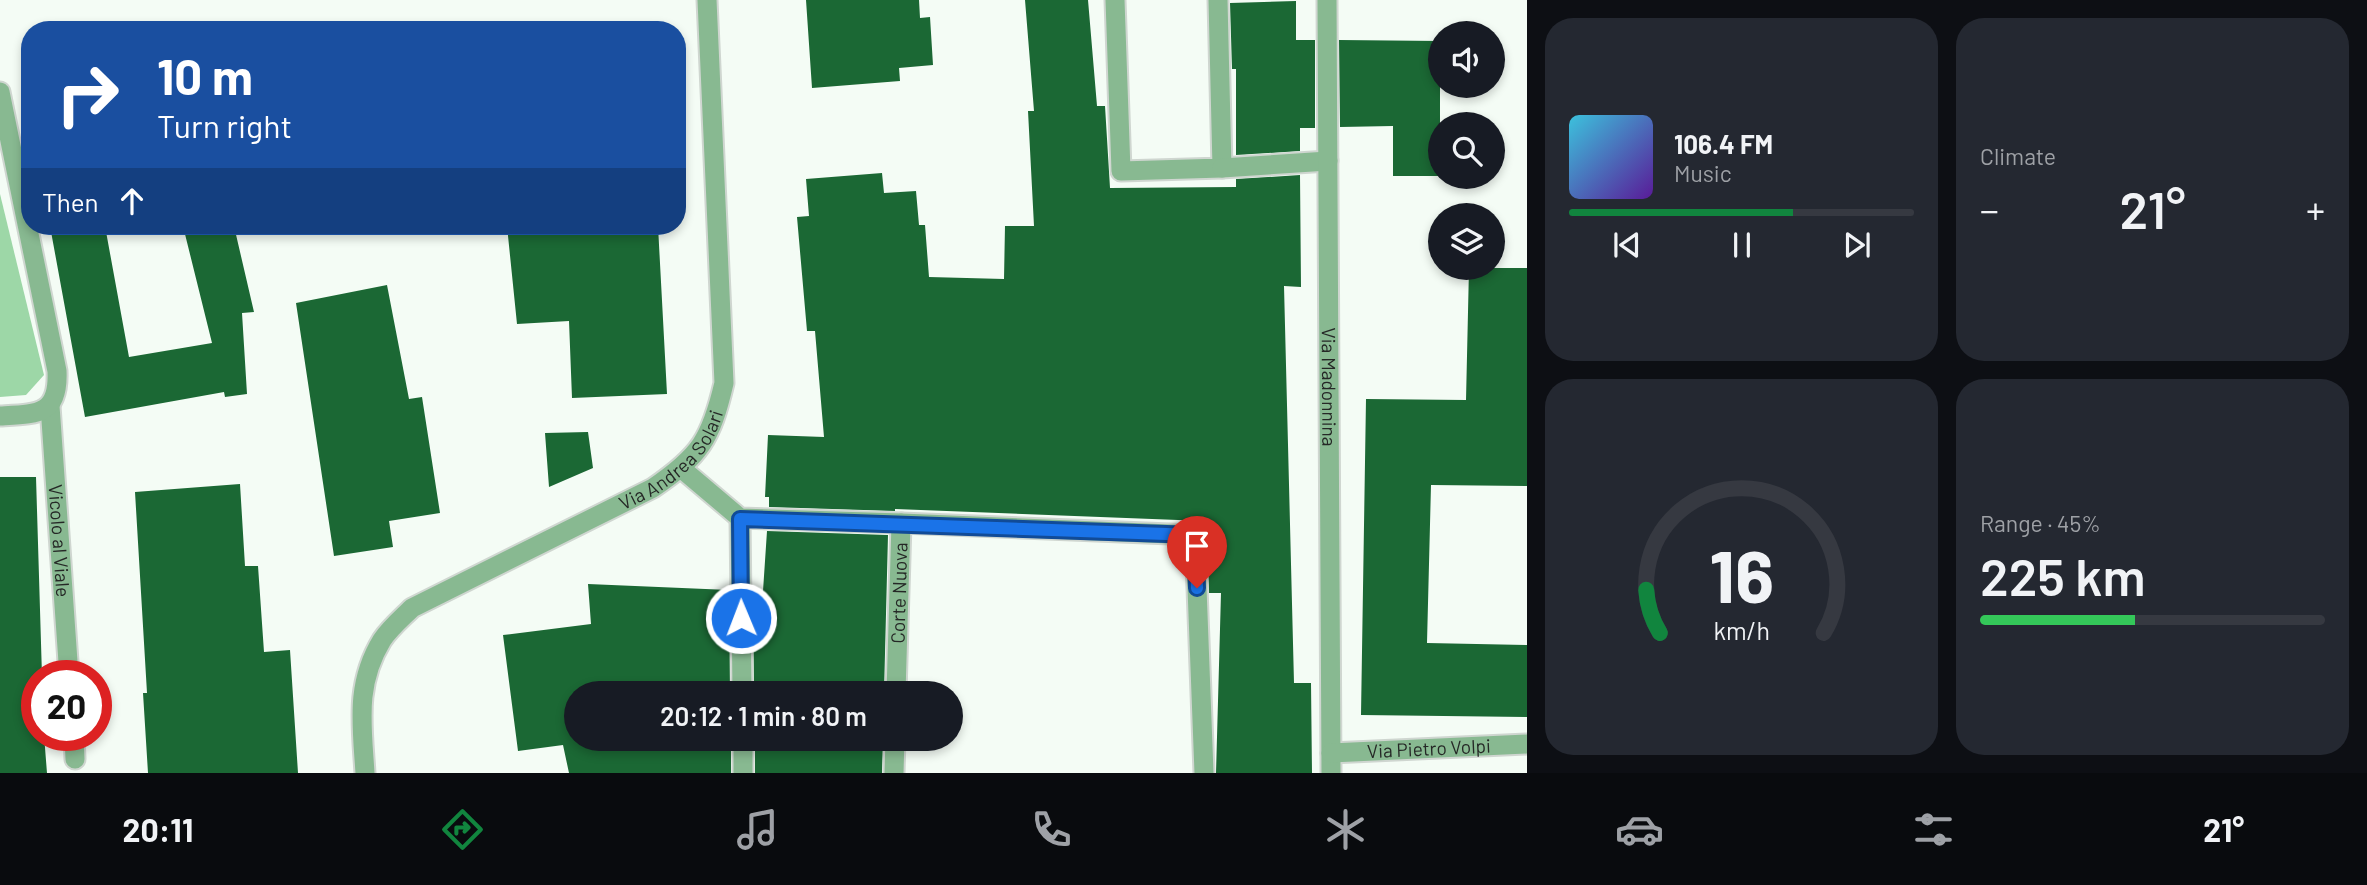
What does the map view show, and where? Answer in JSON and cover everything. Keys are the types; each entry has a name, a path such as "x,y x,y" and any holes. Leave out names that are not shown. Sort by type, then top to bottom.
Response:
{"street":[{"name":"Via Andrea Solari","path":"365,773 360,703 367,670 383,639 412,608 653,488 682,469 699,451 716,419 724,383 706,0"},
{"path":"1115,0 1121,171 1328,161"},
{"path":"1218,0 1222,168"},
{"name":"Via Madonnina","path":"1327,0 1331,773"},
{"name":"Vicolo al Viale","path":"0,92 21,168"},
{"name":"Vicolo al Viale","path":"34,235 57,370 58,389 50,406 68,660"},
{"path":"0,416 35,413 50,406"},
{"path":"682,469 740,519 901,523"},
{"path":"740,519 742,681"},
{"name":"Corte Nuova","path":"896,681 901,523 1195,535 1204,773"},
{"name":"Via Pietro Volpi","path":"1331,752 1527,744"},
{"path":"75,751 75,758"},
{"path":"743,751 743,773"},
{"path":"894,773 895,751"}],"green space":[{"path":"0,194 44,375 26,395 0,397"}],"building":[{"path":"806,0 919,0 920,18 930,17 933,65 899,68 900,81 812,88"},
{"path":"1025,0 1088,0 1097,106 1105,106 1110,188 1236,187 1236,179 1300,175 1301,287 1284,286 1294,683 1311,683 1312,773 1216,773 1221,593 1209,593 1204,521 769,507 769,497 765,497 768,435 824,437 815,331 807,331 797,217 809,216 806,179 882,173 884,193 916,191 919,225 925,225 929,277 1004,279 1005,226 1034,226 1028,111 1034,111"},
{"path":"1296,1 1296,40 1315,40 1315,128 1300,128 1300,151 1236,155 1236,69 1232,69 1230,3"},
{"path":"1339,40 1428,41 1428,98 1440,98 1440,112 1428,112 1428,176 1393,176 1393,126 1340,127"},
{"path":"52,235 107,235 129,357 212,343 185,235 236,235 254,312 242,313 247,394 225,397 224,392 85,417"},
{"path":"508,235 658,235 667,394 572,398 569,321 517,324"},
{"path":"1505,268 1527,268 1527,486 1431,485 1427,643 1527,645 1527,717 1361,715 1366,399 1466,400 1469,280 1505,280"},
{"path":"387,285 409,399 422,397 440,513 389,521 393,547 334,556 296,303"},
{"path":"588,432 593,468 549,487 545,433"},
{"path":"0,477 36,477 42,660 21,660 21,751 45,751 47,773 0,773"},
{"path":"240,484 245,566 258,566 264,652 290,650 298,773 148,773 143,693 147,693 135,492"},
{"path":"767,531 888,535 884,681 754,681 753,591 763,591"},
{"path":"588,584 729,590 730,681 564,681 564,750 563,745 518,751 503,635 591,624"},
{"path":"564,751 731,751 731,773 569,773"},
{"path":"755,751 883,751 882,773 755,773"}],"route":[{"path":"741,618 740,519 1195,535 1197,588"}]}
